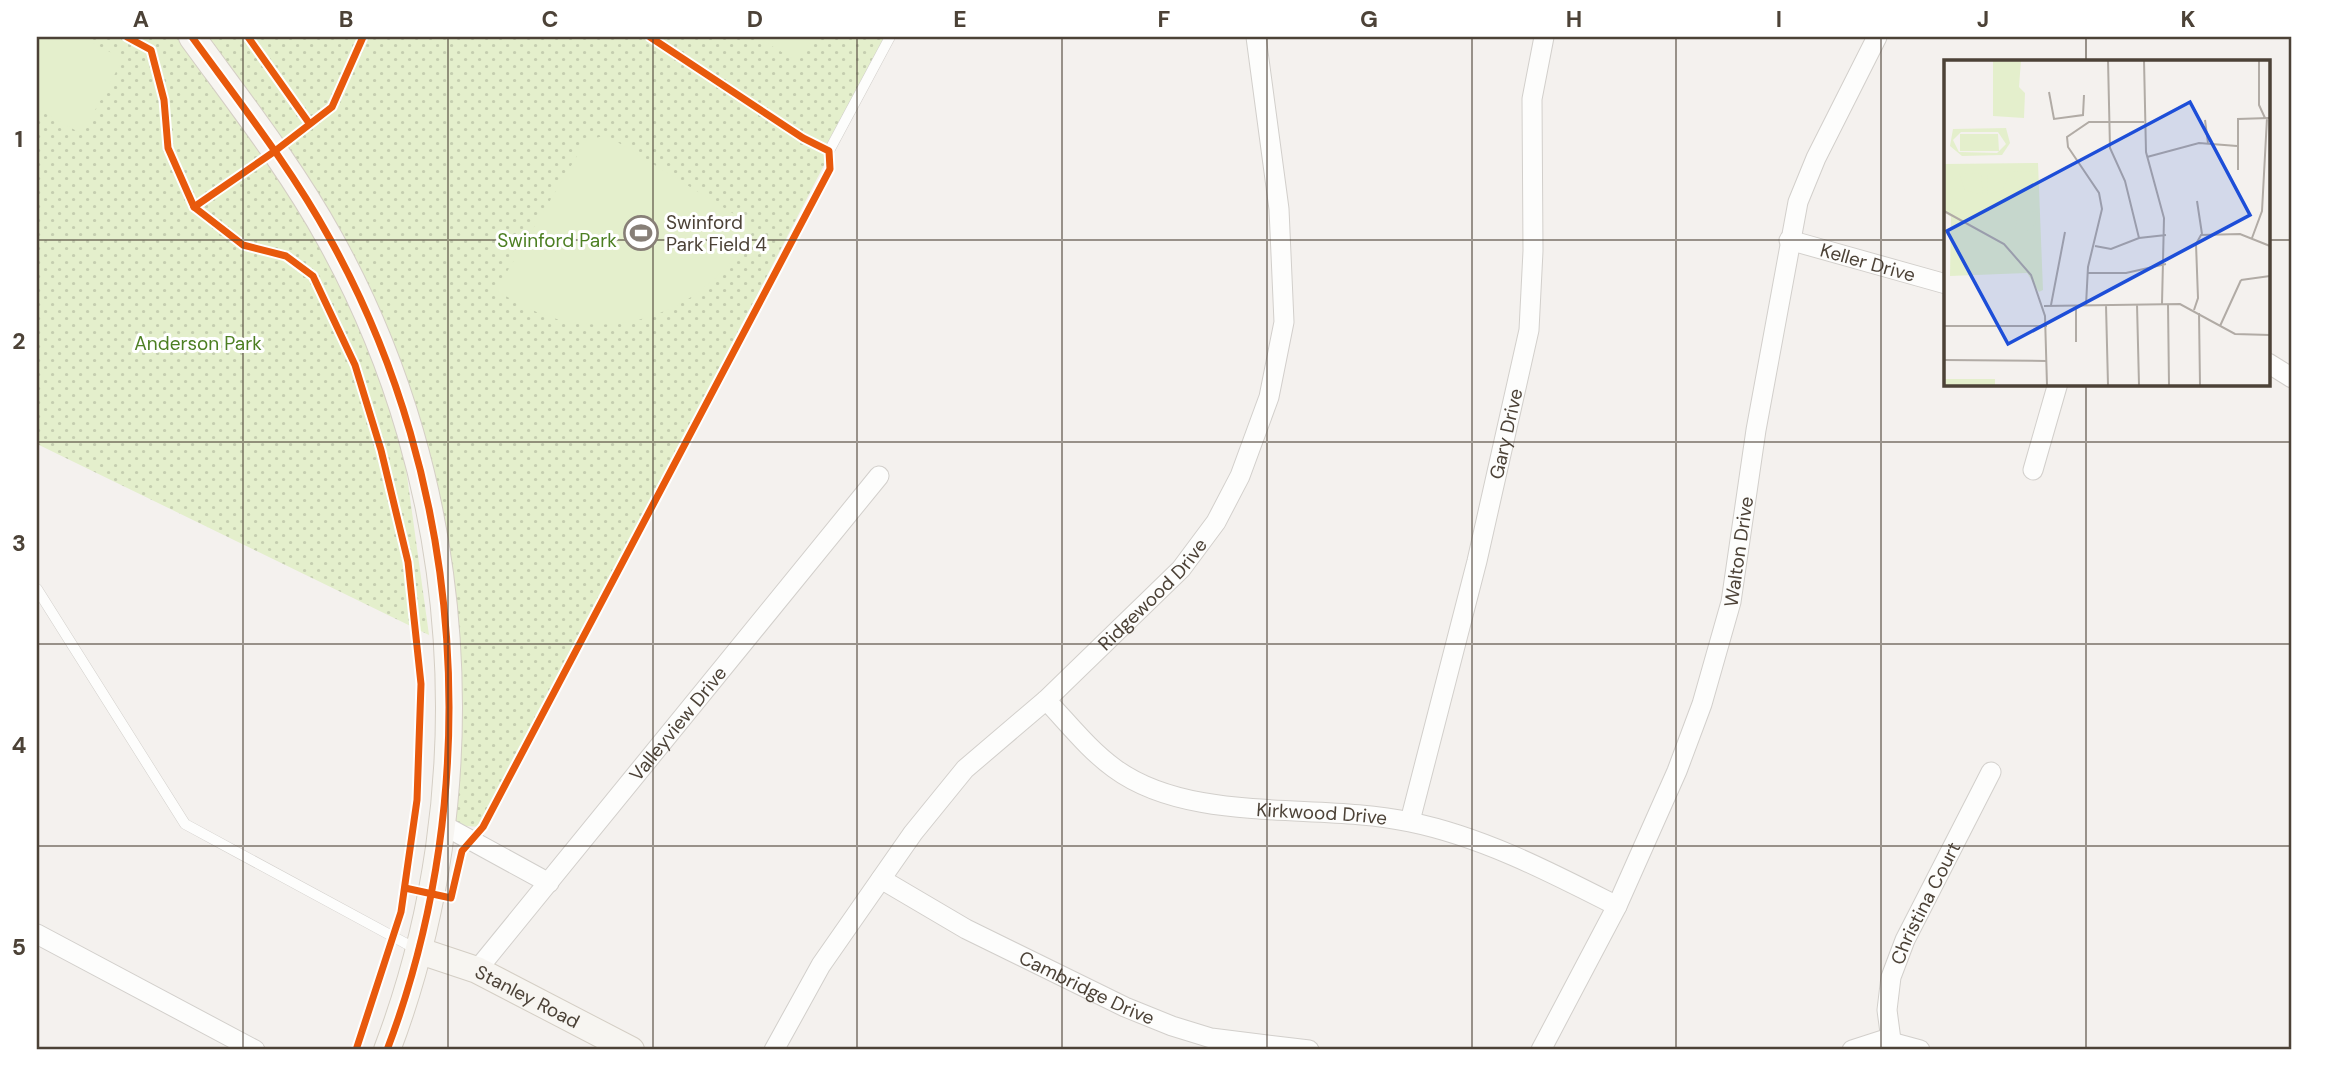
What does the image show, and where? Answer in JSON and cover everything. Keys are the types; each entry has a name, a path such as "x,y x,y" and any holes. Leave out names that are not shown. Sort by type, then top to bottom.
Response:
{"main road":[{"path":"192,37 275,151 330,238 372,324 400,401 422,475 441,579 449,661 450,746 443,825 420,951 387,1050"},
{"name":"Stanley Road","path":"420,951 477,970 631,1050"}],"street":[{"name":"Ridgewood Drive","path":"774,1050 821,965 881,879 965,769 1046,700 1188,560 1229,499 1269,397 1284,322 1279,209 1256,37"},
{"name":"Gary Drive","path":"1410,821 1477,561 1529,330 1534,251 1532,99 1544,37"},
{"name":"Walton Drive","path":"1541,1050 1617,906 1677,771 1702,704 1731,602 1756,430 1798,202 1816,158 1877,37"},
{"name":"Keller Drive","path":"1789,240 1944,283"},
{"path":"2270,364 2292,378"},
{"path":"2033,470 2057,385"},
{"name":"Valleyview Drive","path":"477,970 879,476"},
{"name":"Kirkwood Drive","path":"1046,700 1114,768 1176,798 1410,821 1484,844 1532,863 1617,906"},
{"name":"Christina Court","path":"1891,1040 1887,1010 1891,977 1905,940 1991,772"},
{"path":"443,825 549,883"},
{"name":"Cambridge Drive","path":"881,879 966,929 1077,985 1172,1026 1212,1038 1310,1050"},
{"path":"37,934 256,1050"},
{"path":"1852,1050 1891,1040 1920,1050"}],"lane":[{"path":"830,151 890,37"},
{"path":"37,589 185,824 420,951"}],"green space":[{"name":"Swinford Park","path":"37,37 890,37 483,827 443,825 449,661 395,389 429,635 37,444"},
{"path":"38,37 82,37 123,59 82,134 37,109"},
{"path":"757,37 813,37 798,62"},
{"name":"Swinford Park Field 4","path":"606,135 755,227 721,273 676,306 623,323 595,324 556,319 529,309 496,290 586,141"}],"cycle path":[{"path":"127,37 151,50 164,100 168,148 194,207 243,245 286,256 313,276 355,365 381,450 408,562 421,684 417,800 401,912 356,1050"},
{"path":"192,37 282,161 315,213 376,333 410,432 434,534 447,638 448,743 439,848 419,950 387,1050"},
{"path":"248,37 309,123"},
{"path":"194,207 275,151 332,107 363,37"},
{"path":"405,888 451,898 462,851 483,827 830,169 829,151 803,138 650,37"}],"place":[{"name":"Swinford Park Field 4","path":"641,233"}],"park label":[{"name":"Anderson Park","path":"198,343"}]}
